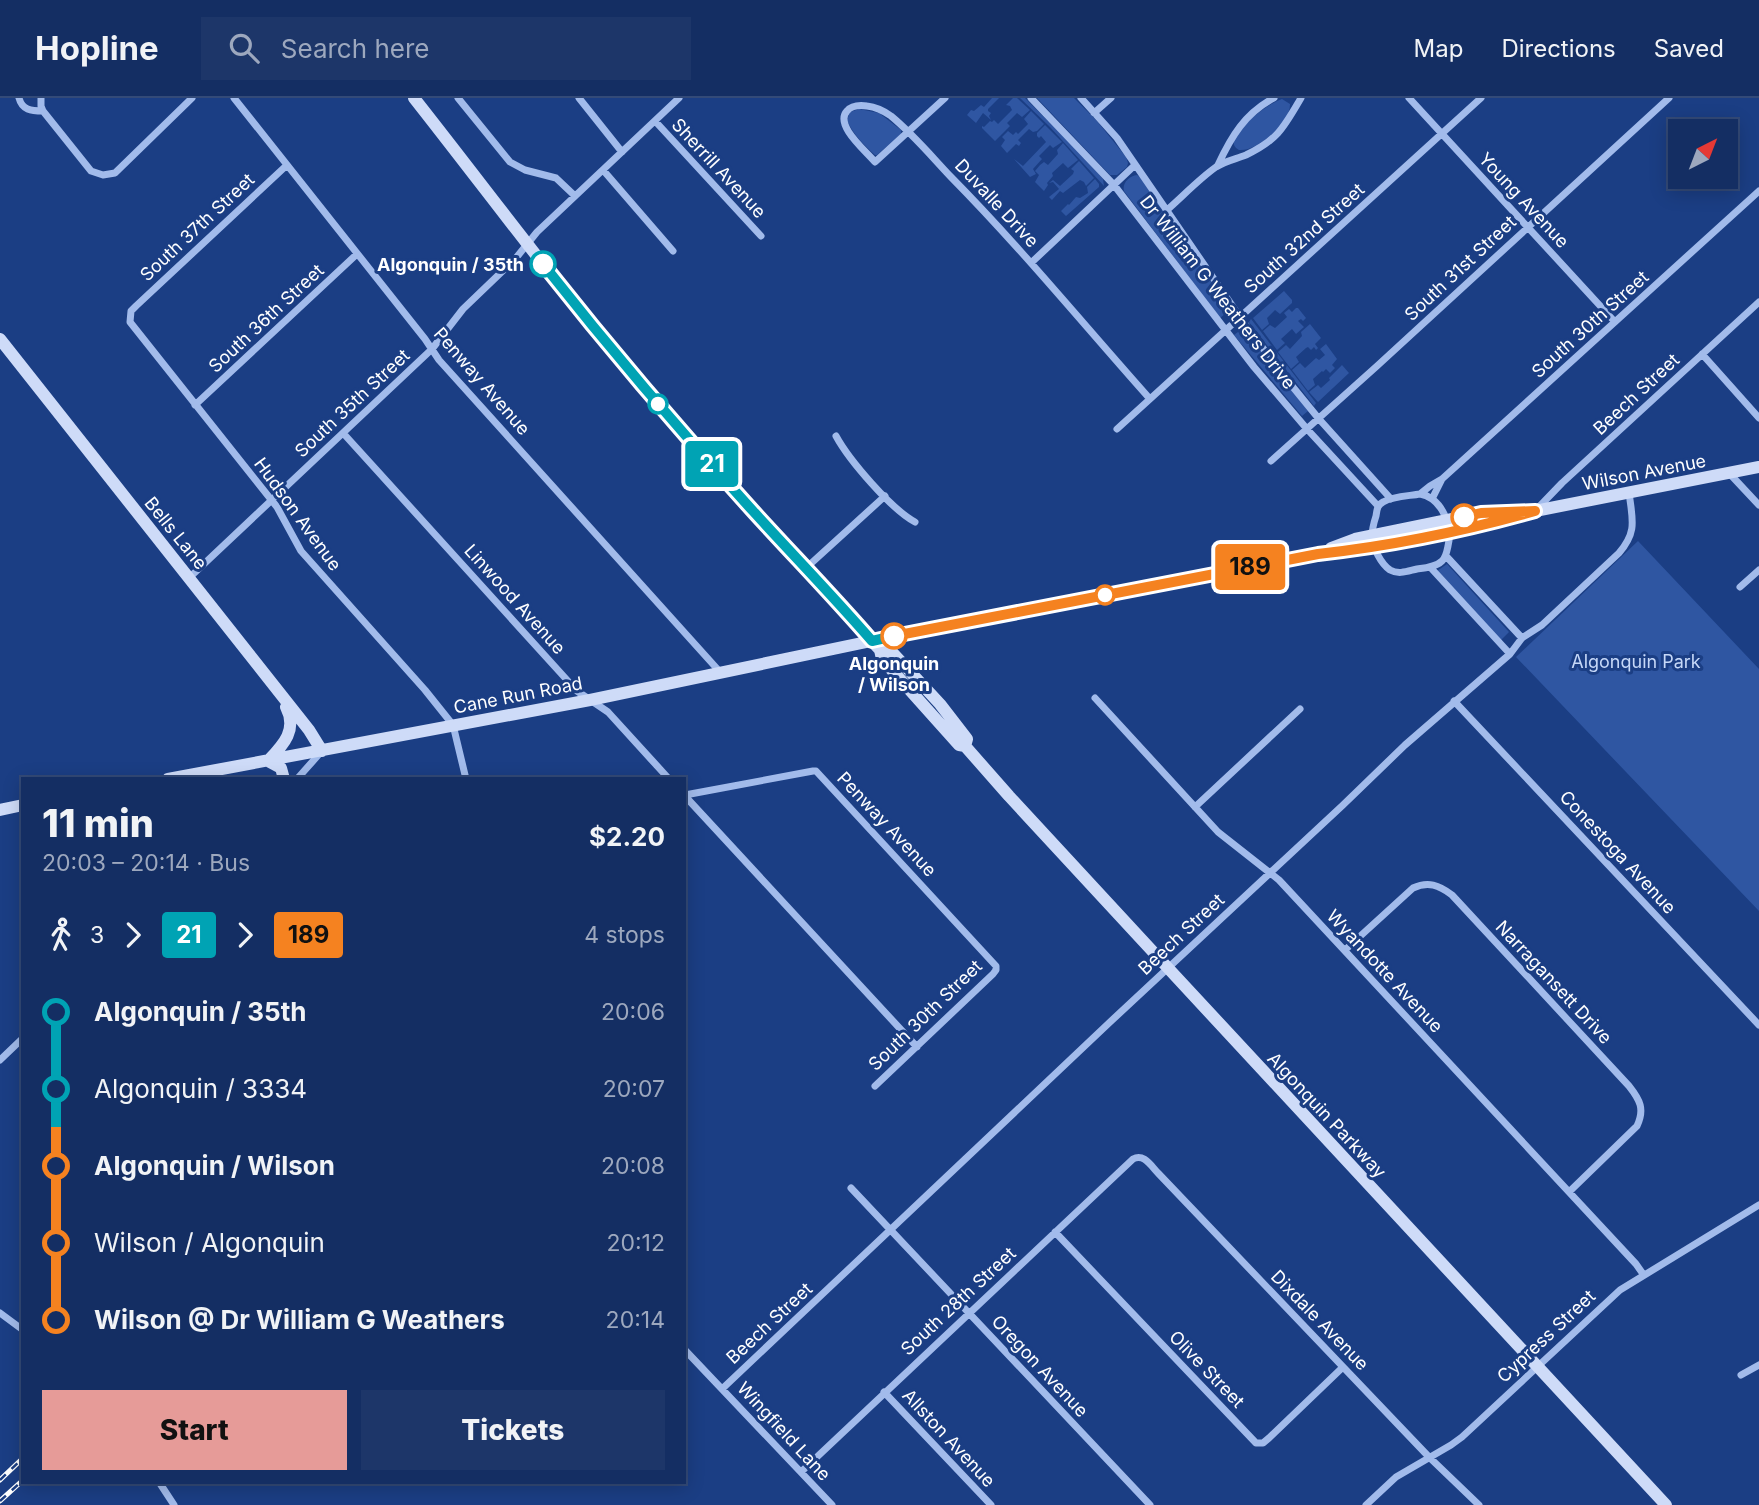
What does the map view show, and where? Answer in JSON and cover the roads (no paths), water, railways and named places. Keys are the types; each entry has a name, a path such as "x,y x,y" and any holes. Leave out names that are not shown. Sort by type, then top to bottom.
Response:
{"main road":[{"name":"Algonquin Parkway","path":"414,98 581,312 752,510 876,645 882,659 1666,1505"},
{"name":"Bells Lane","path":"0,339 314,736 322,751"},
{"name":"Wilson Avenue","path":"876,645 1373,541 1448,526 1485,525 1535,511 1759,467"},
{"name":"Cane Run Road","path":"179,777 876,645"},
{"path":"274,685 290,715 291,728 286,741 268,761 281,768 283,777"},
{"path":"0,810 21,806"}],"street":[{"path":"19,98 25,108 43,111"},
{"path":"41,98 43,111 91,171 103,175 115,173 192,98"},
{"name":"Penway Avenue","path":"234,98 439,360 720,673"},
{"path":"458,98 510,162 525,170 556,178 575,196"},
{"path":"579,98 622,152"},
{"name":"South 35th Street","path":"189,578 432,349 463,309 516,258 537,232 679,98"},
{"path":"908,132 945,98"},
{"name":"Dr William G Weathers Drive","path":"1031,98 1114,185 1225,330 1307,429 1378,506"},
{"name":"Dr William G Weathers Drive","path":"1081,98 1117,138 1279,370 1391,499"},
{"path":"1094,113 1111,98"},
{"path":"1217,166 1233,134 1243,121 1274,98"},
{"path":"1167,210 1217,166 1265,145 1283,128 1301,98"},
{"name":"Young Avenue","path":"1409,98 1615,322"},
{"name":"South 32nd Street","path":"1117,429 1481,98"},
{"name":"South 31st Street","path":"1271,461 1669,98"},
{"name":"Duvalle Drive","path":"908,132 875,162 846,129 844,116 850,108 858,106 875,107 891,116 908,132 992,218 1150,399"},
{"name":"Sherrill Avenue","path":"655,121 761,236"},
{"name":"South 37th Street","path":"130,314 287,165"},
{"path":"1031,263 1135,165"},
{"path":"603,170 673,251"},
{"name":"South 30th Street","path":"1420,494 1442,480 1759,191"},
{"name":"South 36th Street","path":"195,405 357,254"},
{"name":"Beech Street","path":"1535,511 1759,302"},
{"name":"Hudson Avenue","path":"130,314 130,322 277,507 301,551 425,690 453,726"},
{"path":"1702,354 1759,418"},
{"name":"Linwood Avenue","path":"343,433 577,691 608,712 667,777"},
{"path":"836,436 848,455 885,496 915,522"},
{"path":"1729,473 1759,505"},
{"name":"South 30th Street","path":"1432,499 1442,480"},
{"name":"Beech Street","path":"722,1389 1406,744 1610,562 1627,544 1632,533 1629,492"},
{"path":"1420,494 1432,499 1444,513 1450,539 1446,556 1430,567 1399,573 1383,563 1373,541 1378,506 1391,499 1420,494"},
{"path":"806,568 885,496"},
{"path":"1446,556 1522,638"},
{"path":"1430,567 1510,654"},
{"path":"1740,587 1759,570"},
{"name":"Wyandotte Avenue","path":"1095,698 1227,840 1279,880 1643,1274"},
{"name":"Conestoga Avenue","path":"1454,701 1759,1024"},
{"path":"1195,807 1300,709"},
{"path":"453,726 466,777"},
{"path":"299,777 322,751"},
{"name":"Penway Avenue","path":"686,795 816,771 996,966"},
{"path":"686,797 917,1047"},
{"name":"Narragansett Drive","path":"1345,950 1413,888 1426,884 1441,887 1452,895 1592,1046 1638,1097 1642,1115 1632,1132 1569,1192"},
{"name":"South 30th Street","path":"875,1086 993,974 996,966"},
{"path":"0,1060 21,1040"},
{"name":"South 28th Street","path":"801,1472 1133,1159 1140,1157"},
{"name":"Dixdale Avenue","path":"1140,1157 1429,1457 1479,1505"},
{"name":"Oregon Avenue","path":"850,1188 1150,1505"},
{"name":"Cypress Street","path":"1366,1505 1396,1477 1462,1437 1614,1294 1759,1205"},
{"name":"Olive Street","path":"1055,1232 1256,1443 1263,1443 1269,1438 1343,1367"},
{"path":"0,1313 21,1329"},
{"name":"Wingfield Lane","path":"686,1351 832,1505"},
{"path":"1741,1376 1759,1365"},
{"name":"Allston Avenue","path":"884,1392 991,1505"},
{"path":"160,1484 174,1505"}],"railway":[{"path":"0,1480 21,1460"},
{"path":"0,1501 21,1482"}],"place":[{"name":"Algonquin / 35th","path":"543,264"},
{"name":"Algonquin / Wilson","path":"894,636"}],"park label":[{"name":"Algonquin Park","path":"1636,661"}]}
